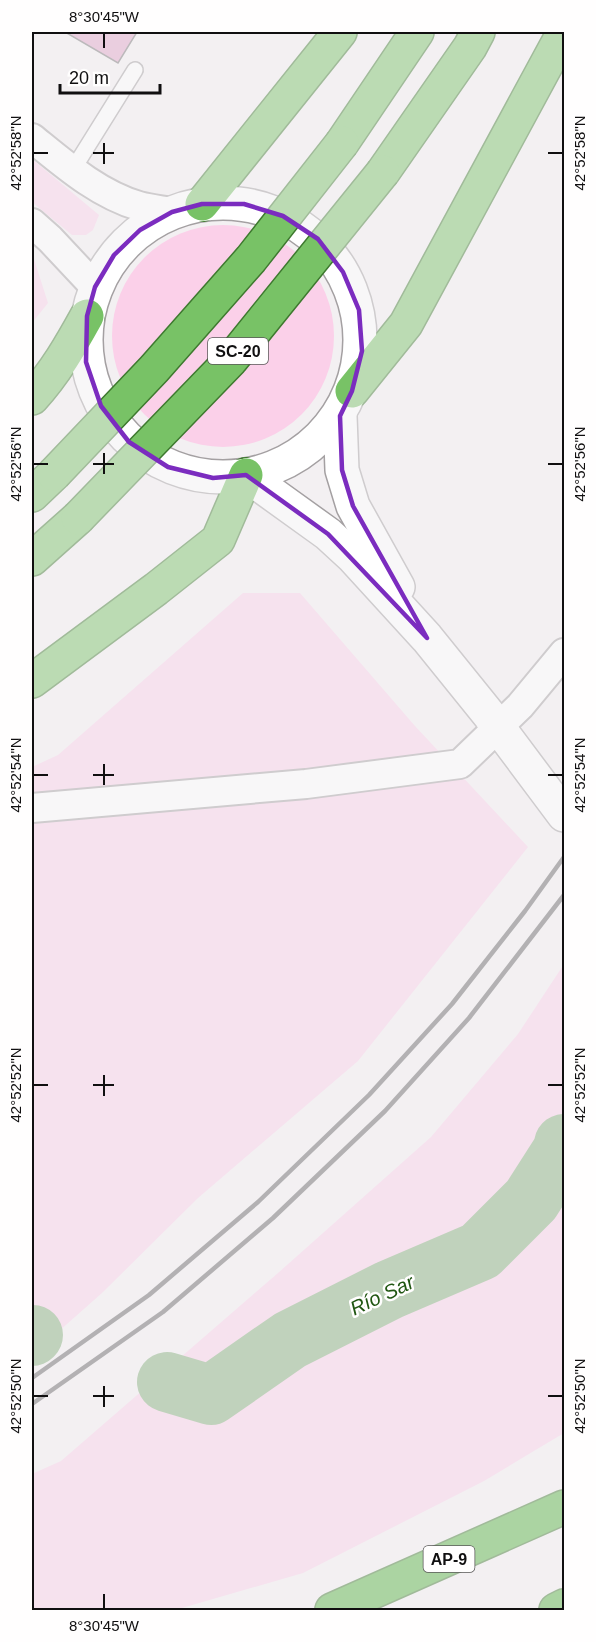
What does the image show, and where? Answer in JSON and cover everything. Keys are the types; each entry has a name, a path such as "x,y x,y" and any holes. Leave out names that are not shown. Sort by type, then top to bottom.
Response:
{"highway":[{"path":"187,208 340,32"},
{"name":"SC-20","path":"43,484 154,369 251,259 342,143 417,32"},
{"name":"SC-20","path":"32,559 78,518 231,360 383,172 470,47 478,32"},
{"path":"346,404 406,324 564,32"},
{"path":"32,398 65,356 91,302"},
{"path":"32,681 218,540 246,475"},
{"name":"AP-9","path":"332,1611 564,1507"},
{"path":"556,1611 564,1606"}],"street":[{"path":"32,138 72,171 98,188 138,206 187,208 244,204 283,216 318,239 337,263 344,272 359,310 362,351 346,404 342,470 353,506 427,638"},
{"path":"187,208 140,230 114,255 91,302 86,362 101,406 129,442 168,467 213,478 246,475 290,461 318,442 346,404"},
{"path":"32,223 50,238 91,302"},
{"path":"246,475 328,534 353,557 427,638 499,727 564,815"},
{"path":"32,808 306,784 460,764 520,706 564,653"}],"lane":[{"path":"72,171 135,70"}],"highlighted area":[{"path":"202,204 244,204 283,216 318,239 343,272 359,310 362,351 352,391 340,416 342,470 353,506 427,638 328,534 246,475 213,478 168,467 129,442 101,406 86,362 87,316 95,287 114,255 140,230 172,212"}],"shaded area":[{"path":"32,159 99,215 93,230 86,235 72,235 32,202"},
{"path":"223,225 255,230 275,238 301,258 321,284 329,304 334,336 329,368 321,388 301,414 275,434 255,442 223,447 191,442 171,434 145,414 125,388 117,368 112,336 117,304 125,284 145,258 171,238 191,230"},
{"path":"32,254 48,303 32,323"},
{"path":"243,593 300,593 415,726 528,847 358,1061 198,1198 102,1293 32,1355 32,767 58,755"},
{"path":"564,964 564,1433 484,1481 303,1573 175,1610 32,1610 32,1474 61,1461 431,1137 518,1034"}],"building":[{"path":"65,32 137,32 118,63"}],"waterway":[{"name":"Río Sar","path":"167,1382 211,1395 290,1340 389,1290 480,1251 531,1200 563,1150 564,1144"}],"railway":[{"path":"32,1378 149,1295 258,1202 369,1095 452,1004 564,857"},
{"path":"32,1404 163,1312 273,1218 385,1111 469,1018 564,895"}]}
